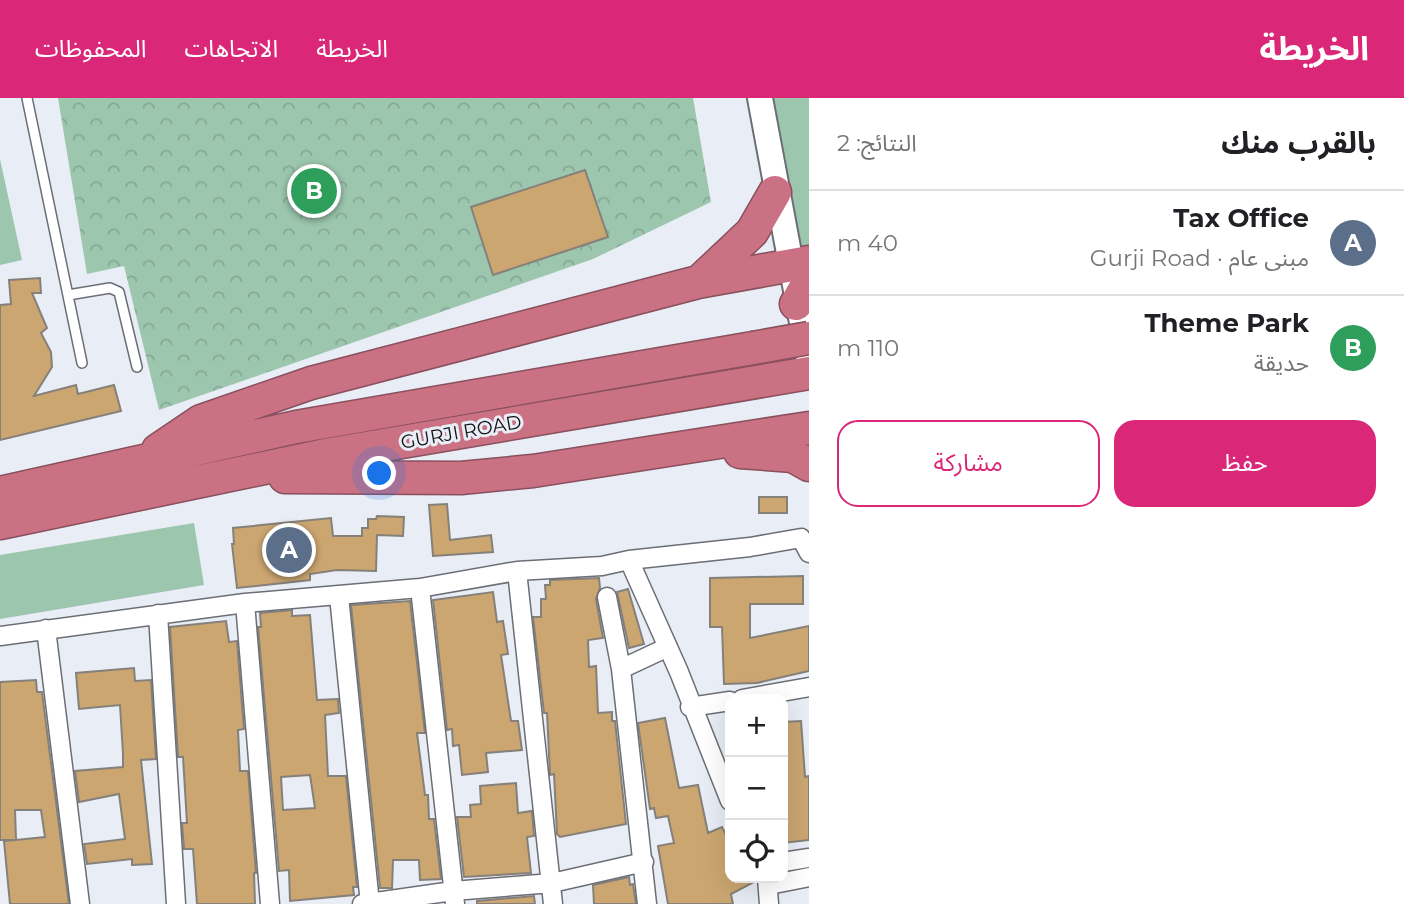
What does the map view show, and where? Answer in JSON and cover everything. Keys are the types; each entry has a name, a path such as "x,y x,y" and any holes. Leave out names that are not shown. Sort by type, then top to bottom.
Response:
{"highway":[{"path":"698,282 752,232 775,192"},
{"path":"143,461 201,421 311,383 698,282 801,278"},
{"name":"GURJI ROAD","path":"0,493 308,424 809,338"},
{"name":"GURJI ROAD","path":"0,523 217,477 809,373"},
{"path":"217,477 461,478 533,471 809,428"},
{"path":"717,442 730,451 793,456 809,465"}],"main road":[{"path":"760,98 775,192 801,278 809,360"}],"street":[{"path":"0,636 245,603 420,588 517,571 602,566 629,560 750,547 800,538 809,553"},
{"path":"629,560 668,647 725,789"},
{"path":"517,571 553,904"},
{"path":"420,588 454,897"},
{"path":"339,596 367,904 454,897 552,883 644,862"},
{"path":"607,597 621,669 647,904"},
{"path":"245,603 270,904"},
{"path":"158,614 176,904"},
{"path":"46,629 80,904"},
{"path":"621,669 668,647"},
{"path":"770,694 809,687"},
{"path":"691,707 725,702"},
{"path":"788,861 809,858"},
{"path":"788,879 809,877"},
{"path":"768,883 769,904"}],"lane":[{"path":"27,98 82,363"},
{"path":"68,295 110,288 119,292 137,367"}],"green space":[{"path":"58,98 693,98 711,202 593,259 159,410 124,266 87,274"},
{"path":"768,98 809,98 809,249 799,251"},
{"path":"0,159 22,260 0,265"},
{"path":"194,523 204,585 0,619 0,555"}],"building":[{"path":"585,170 608,237 493,275 471,207"},
{"path":"40,278 41,293 32,293 47,328 41,333 51,352 52,367 34,396 76,385 78,394 114,385 121,411 0,440 0,305 11,304 9,280"},
{"path":"759,497 787,497 787,513 759,513"},
{"path":"447,504 450,540 491,535 493,552 433,556 429,505"},
{"path":"377,516 404,517 403,536 377,535 376,571 337,570 310,574 310,580 237,588 233,528 331,518 333,536 362,536 362,528 368,528 368,519 376,519"},
{"path":"803,576 803,604 750,604 750,638 809,626 809,671 757,683 724,684 722,627 710,627 710,578"},
{"path":"599,578 600,588 596,599 603,638 588,640 589,667 596,666 598,713 612,712 612,721 615,721 626,824 560,837 557,834 554,774 550,775 547,713 544,713 533,617 541,617 541,599 546,599 545,585 550,585 550,580"},
{"path":"628,589 644,644 629,648 617,592"},
{"path":"493,592 497,622 503,621 508,654 501,655 511,721 518,721 522,750 486,753 488,772 462,775 459,745 453,746 452,729 447,730 433,600"},
{"path":"410,601 425,733 417,733 425,795 428,795 429,819 434,819 441,879 420,880 419,860 393,860 392,888 380,888 351,605"},
{"path":"292,610 292,616 310,615 317,700 338,699 339,713 325,715 328,776 346,776 357,887 353,887 354,895 290,901 289,870 279,871 258,627 261,627 260,613","holes":["310,775 315,808 283,810 281,777"]},
{"path":"226,621 229,642 237,641 244,729 238,730 240,771 248,771 256,873 255,904 197,904 193,849 184,849 182,823 187,823 183,757 178,757 170,627"},
{"path":"134,668 135,681 151,680 156,759 141,760 152,864 132,865 132,859 87,864 84,844 125,839 119,794 79,802 75,771 123,767 123,754 120,705 79,709 76,673"},
{"path":"36,680 37,692 42,692 69,904 10,904 4,841 16,840 0,840 0,682","holes":["15,810 41,810 45,837 16,840"]},
{"path":"665,718 679,788 698,785 708,833 722,827 725,833 725,883 752,883 731,894 733,904 668,904 658,846 674,843 668,816 656,818 654,808 650,809 638,723"},
{"path":"801,721 805,777 809,776 809,840 788,842 788,757 788,722"},
{"path":"516,783 518,813 532,811 534,836 527,837 531,873 464,877 457,817 471,817 470,805 481,804 480,786"},
{"path":"629,877 630,885 633,884 636,904 594,904 593,885"},
{"path":"534,896 535,904 477,904 477,901"}],"place":[{"name":"Theme Park","path":"314,191"},
{"name":"Tax Office","path":"289,550"}]}
